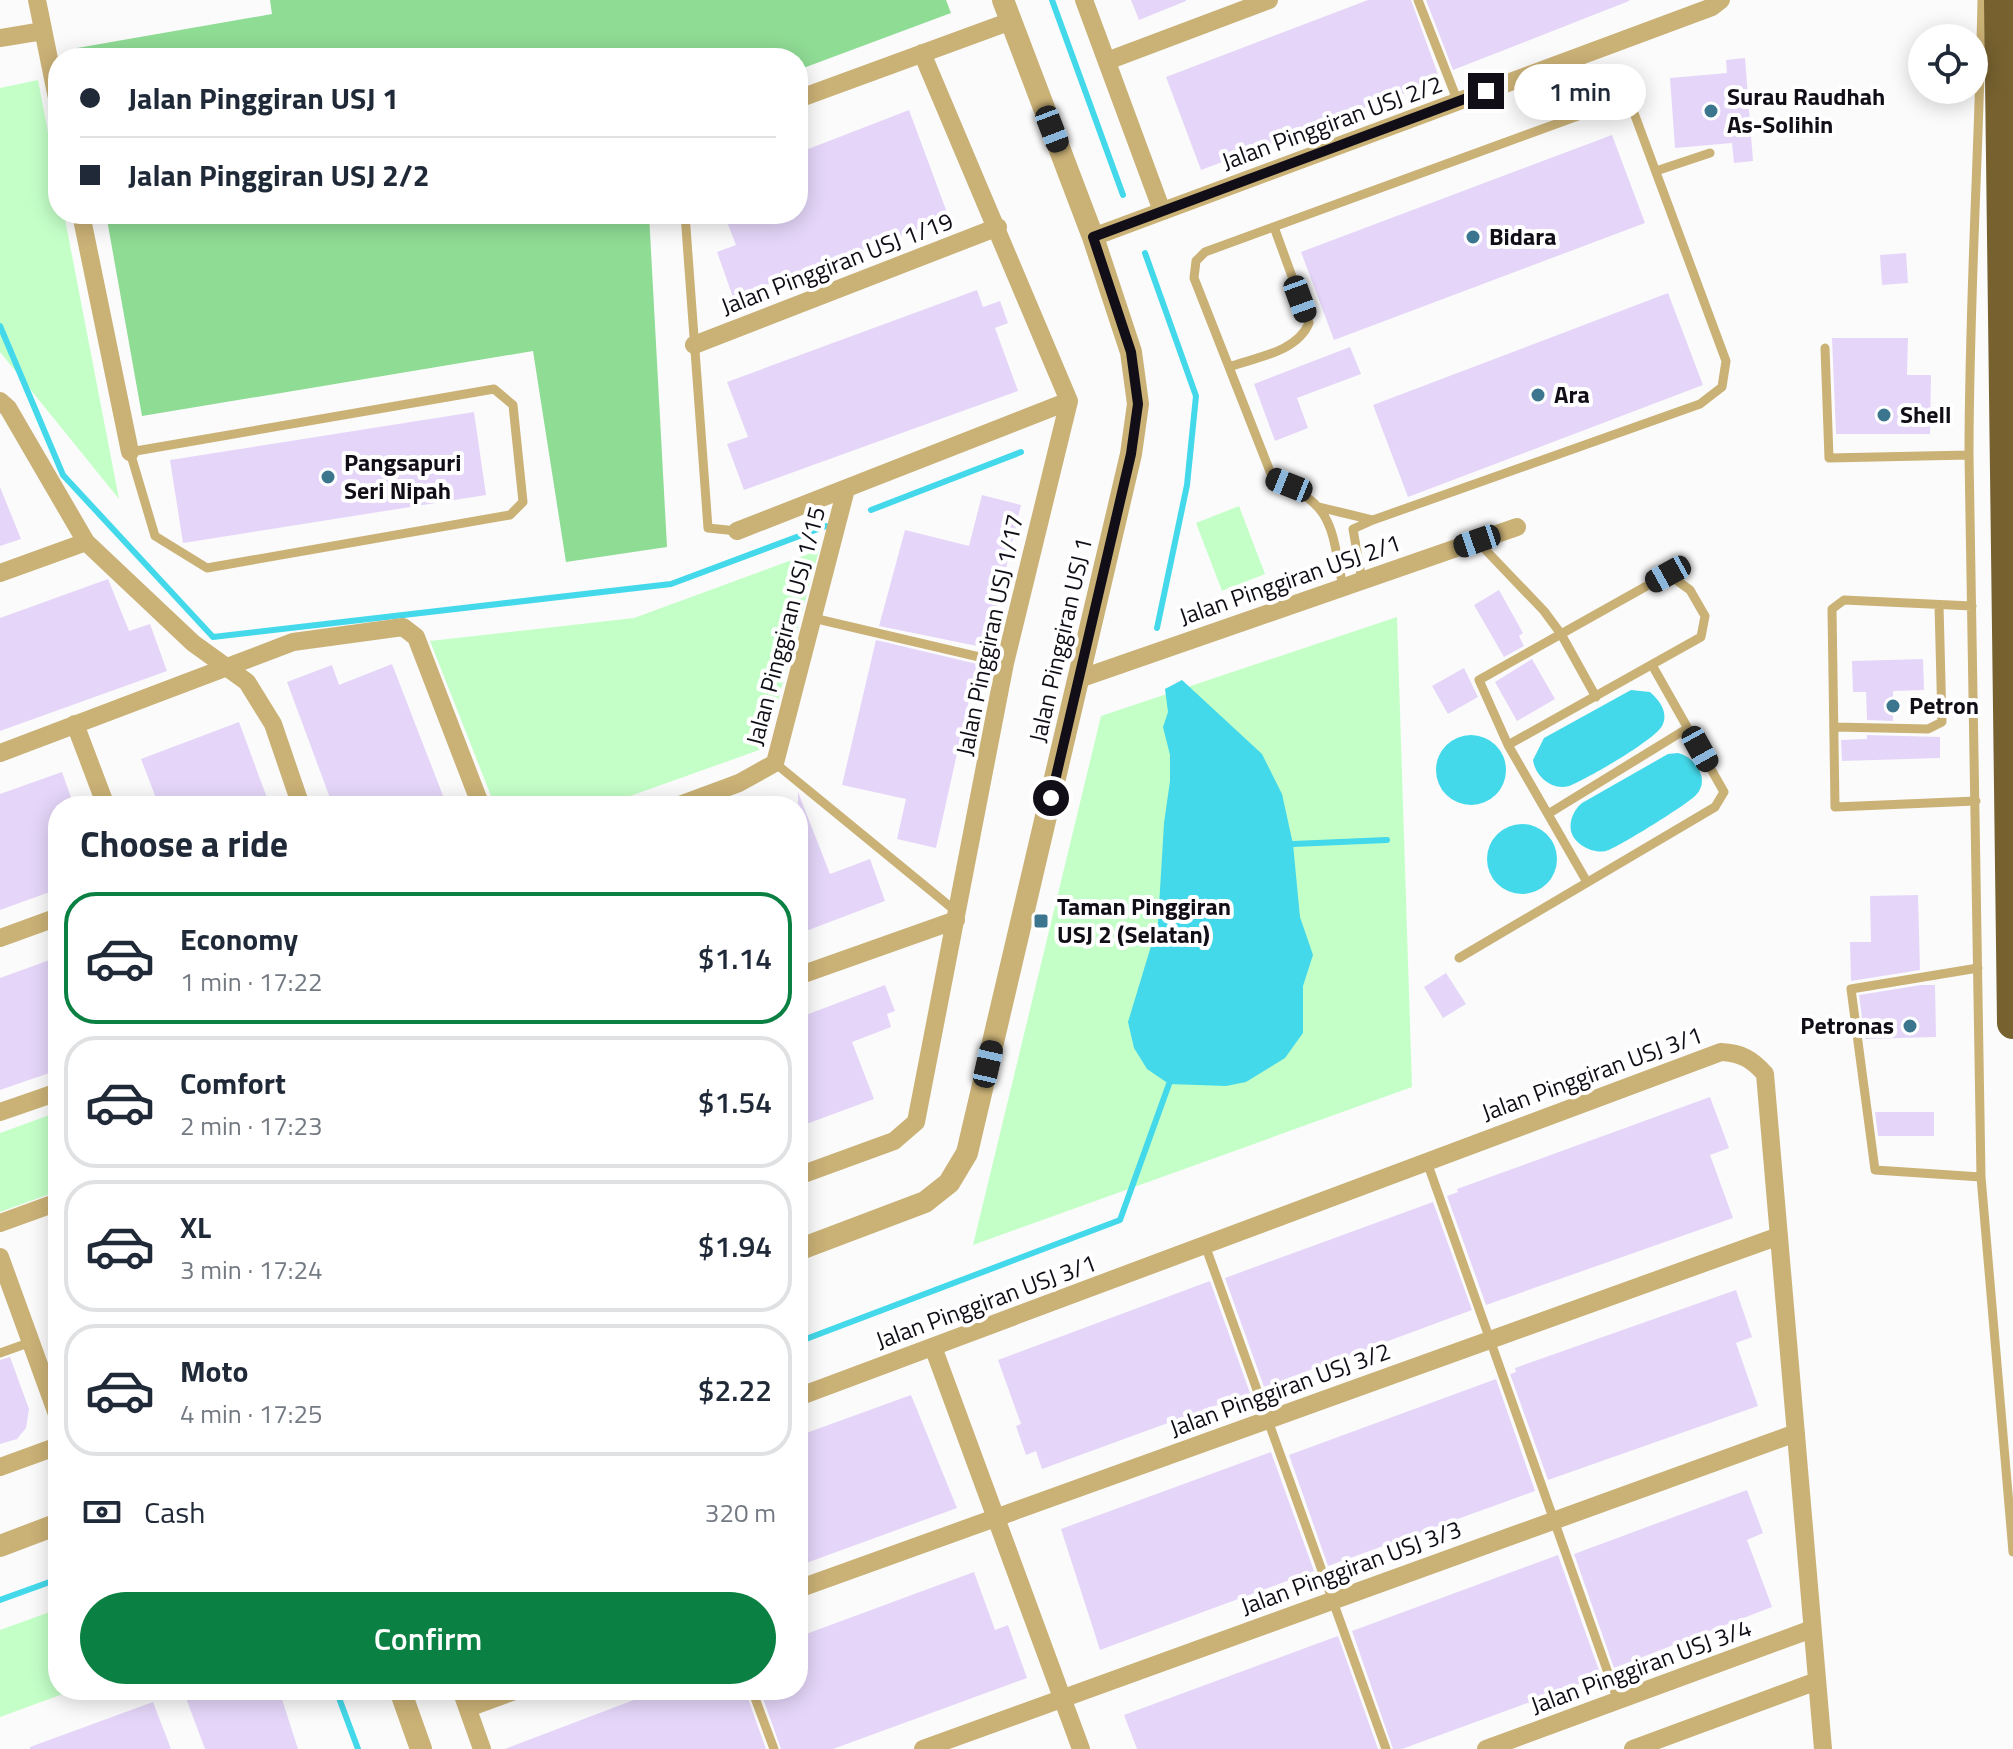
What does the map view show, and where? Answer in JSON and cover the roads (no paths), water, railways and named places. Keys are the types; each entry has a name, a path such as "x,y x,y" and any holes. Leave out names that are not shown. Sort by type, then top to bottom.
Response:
{"highway":[{"path":"2000,0 2013,1023"}],"street":[{"path":"37,0 48,55"},
{"path":"1084,0 1162,211"},
{"path":"1107,61 1269,0"},
{"name":"Jalan Pinggiran USJ 2/2","path":"1093,237 1458,102 1721,0"},
{"path":"808,95 922,53 1007,11"},
{"name":"Jalan Pinggiran USJ 1","path":"808,1246 925,1202 949,1183 967,1153 1131,454 1138,404 1131,352 1093,237 1007,11"},
{"path":"0,38 43,31"},
{"path":"737,531 1069,401 922,53"},
{"path":"83,224 130,452"},
{"name":"Jalan Pinggiran USJ 1/19","path":"694,345 998,227"},
{"path":"0,401 8,408 86,542 193,643 247,682 273,724 298,796"},
{"name":"Jalan Pinggiran USJ 1/17","path":"808,1172 894,1141 916,1122 1005,663 1069,401"},
{"name":"Jalan Pinggiran USJ 1/15","path":"704,796 739,783 775,763 846,489"},
{"name":"Jalan Pinggiran USJ 2/1","path":"1079,679 1517,527"},
{"path":"0,573 86,542"},
{"path":"0,753 293,642 403,627 416,637 477,796"},
{"path":"75,724 102,796"},
{"path":"808,972 957,916"},
{"path":"0,938 48,921"},
{"name":"Jalan Pinggiran USJ 3/1","path":"808,1393 1721,1052 1734,1053 1748,1058 1765,1074 1823,1749"},
{"path":"0,1112 48,1095"},
{"path":"0,1223 48,1206"},
{"name":"Jalan Pinggiran USJ 3/2","path":"808,1585 1779,1236"},
{"path":"0,1257 48,1389"},
{"path":"933,1347 1081,1749"},
{"name":"Jalan Pinggiran USJ 3/3","path":"923,1749 1796,1433"},
{"path":"0,1467 48,1450"},
{"path":"0,1546 48,1528"},
{"name":"Jalan Pinggiran USJ 3/4","path":"1486,1749 1812,1629"},
{"path":"1633,1749 1817,1681"},
{"path":"404,1700 421,1749"},
{"path":"464,1700 482,1749"}],"lane":[{"path":"1418,0 1458,102"},
{"path":"1982,0 1979,167 1969,354 1981,1177 2013,1552"},
{"path":"1343,587 1331,525 1304,492 1273,479 1194,278 1196,261 1205,252 1608,105 1634,113 1726,361 1722,387 1700,404 1353,529 1362,581"},
{"path":"1656,171 1710,153"},
{"path":"686,224 708,528 737,531"},
{"path":"1229,367 1285,347 1303,337 1309,323 1274,227"},
{"path":"1825,348 1829,458 1969,455"},
{"path":"494,389 513,405 523,502 510,515 207,568 155,536 130,452 494,389"},
{"path":"1319,507 1373,520"},
{"path":"1477,541 1561,634 1596,697"},
{"path":"1508,745 1701,637 1705,616 1690,590 1668,574 1479,680 1508,745 1587,882"},
{"path":"1972,606 1844,600 1832,609 1835,807 1976,801"},
{"path":"1834,727 1928,729 1942,722 1944,706 1939,605"},
{"path":"813,618 1005,663"},
{"path":"1459,958 1715,807 1724,792 1652,665"},
{"path":"1548,814 1688,728"},
{"path":"775,763 957,916"},
{"path":"1978,968 1851,989 1875,1170 1981,1177"},
{"path":"1427,1162 1618,1702"},
{"path":"1205,1245 1386,1749"},
{"path":"0,1353 31,1342"},
{"path":"756,1700 774,1749"}],"water":[{"path":"1182,680 1262,754 1282,794 1293,844 1300,917 1313,955 1303,986 1303,1033 1285,1058 1246,1082 1226,1086 1169,1084 1147,1069 1134,1048 1128,1022 1158,923 1164,823 1170,781 1170,755 1163,727 1168,712 1165,689"},
{"path":"1631,690 1650,692 1659,702 1664,719 1658,730 1620,758 1569,786 1556,786 1545,781 1533,760 1544,738"},
{"path":"1471,735 1496,745 1506,770 1496,795 1471,805 1446,795 1436,770 1446,745"},
{"path":"1678,753 1690,759 1699,770 1702,782 1696,795 1667,816 1606,851 1590,849 1576,840 1571,823 1574,812 1582,803 1668,754"},
{"path":"1522,824 1547,834 1557,859 1547,884 1522,894 1497,884 1487,859 1497,834"}],"waterway":[{"path":"1052,0 1123,195"},
{"path":"1145,253 1196,396 1187,485 1157,628"},
{"path":"0,326 63,475 213,637 671,584 826,526"},
{"path":"871,510 1021,452"},
{"path":"1293,844 1387,840"},
{"path":"808,1338 1120,1220 1169,1084"},
{"path":"0,1600 48,1583"},
{"path":"340,1700 358,1749"}],"place":[{"name":"Surau Raudhah As-Solihin","path":"1711,111"},
{"name":"Bidara","path":"1473,237"},
{"name":"Ara","path":"1538,395"},
{"name":"Shell","path":"1884,415"},
{"name":"Pangsapuri Seri Nipah","path":"328,477"},
{"name":"Petron","path":"1893,706"},
{"name":"Taman Pinggiran USJ 2 (Selatan)","path":"1041,921"},
{"name":"Petronas","path":"1910,1026"}]}
